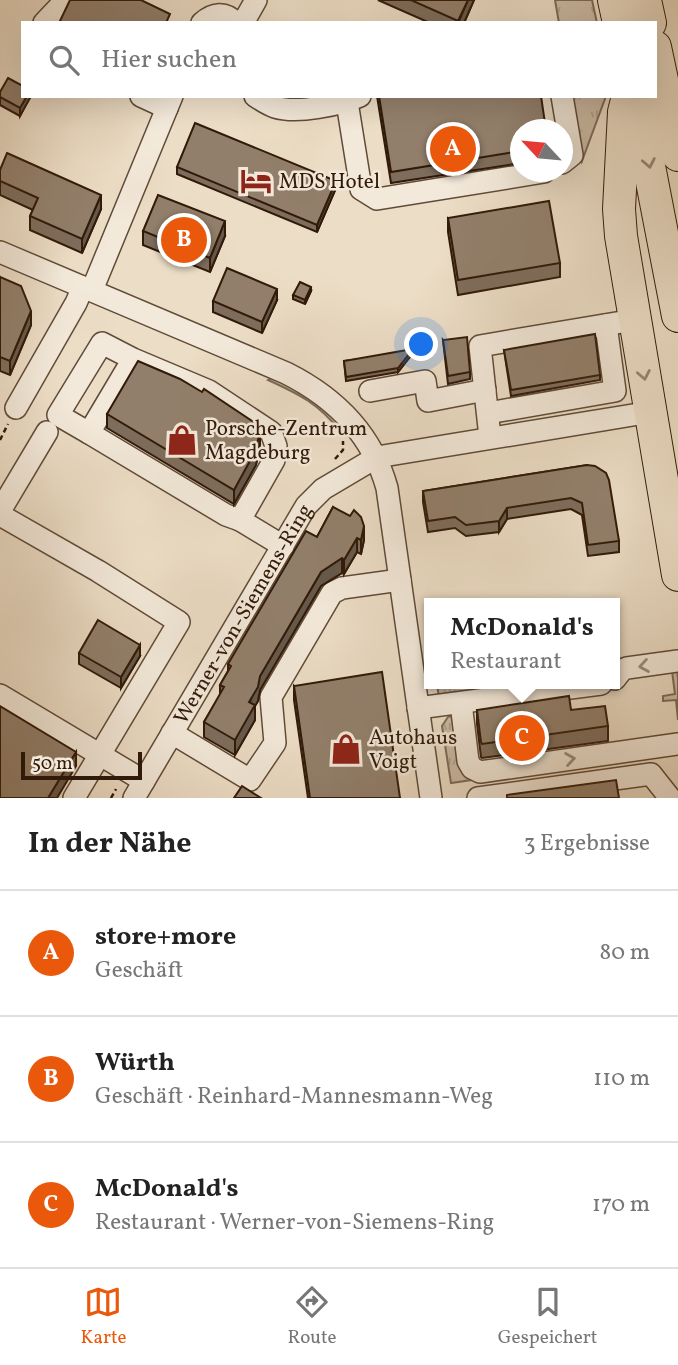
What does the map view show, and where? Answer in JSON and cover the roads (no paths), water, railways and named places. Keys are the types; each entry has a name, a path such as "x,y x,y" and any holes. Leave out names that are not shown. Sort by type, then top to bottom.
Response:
{"highway":[{"path":"614,0 619,21"},
{"path":"645,0 650,21"},
{"path":"657,56 678,155"},
{"path":"628,98 624,112 618,209 620,322 651,412 678,575"},
{"path":"635,98 678,316"}],"street":[{"path":"244,21 257,0"},
{"path":"46,21 61,5"},
{"path":"204,21 218,14 233,21"},
{"path":"16,408 76,303 88,288 169,102 150,98"},
{"path":"259,98 275,107 294,110 353,99 361,189 377,198 510,177"},
{"path":"562,98 566,119"},
{"path":"0,252 286,373 312,387 342,411 377,457 387,488 431,798"},
{"path":"488,413 615,391 620,322 480,346 490,437"},
{"path":"240,520 274,460 276,446 271,432 209,391 102,343 58,415 283,546"},
{"path":"89,433 133,359"},
{"path":"370,391 425,381 428,401 485,390"},
{"name":"Werner-von-Siemens-Ring","path":"139,789 315,495 345,474 377,457 651,412"},
{"path":"47,432 0,513 179,622 74,798"},
{"path":"172,733 250,780 275,743 271,696 332,593 342,588 400,580"},
{"path":"620,672 627,668 678,661"},
{"path":"418,708 564,689"},
{"path":"0,695 100,754 139,789"},
{"path":"461,703 470,766 482,772 678,744"},
{"path":"478,798 651,774 670,798"}],"place":[{"name":"store+more","path":"453,149"},
{"name":"MDS Hotel","path":"256,181"},
{"name":"Würth","path":"184,240"},
{"name":"Porsche-Zentrum Magdeburg","path":"182,440"},
{"name":"McDonald's","path":"522,738"},
{"name":"Autohaus Voigt","path":"346,749"}]}
